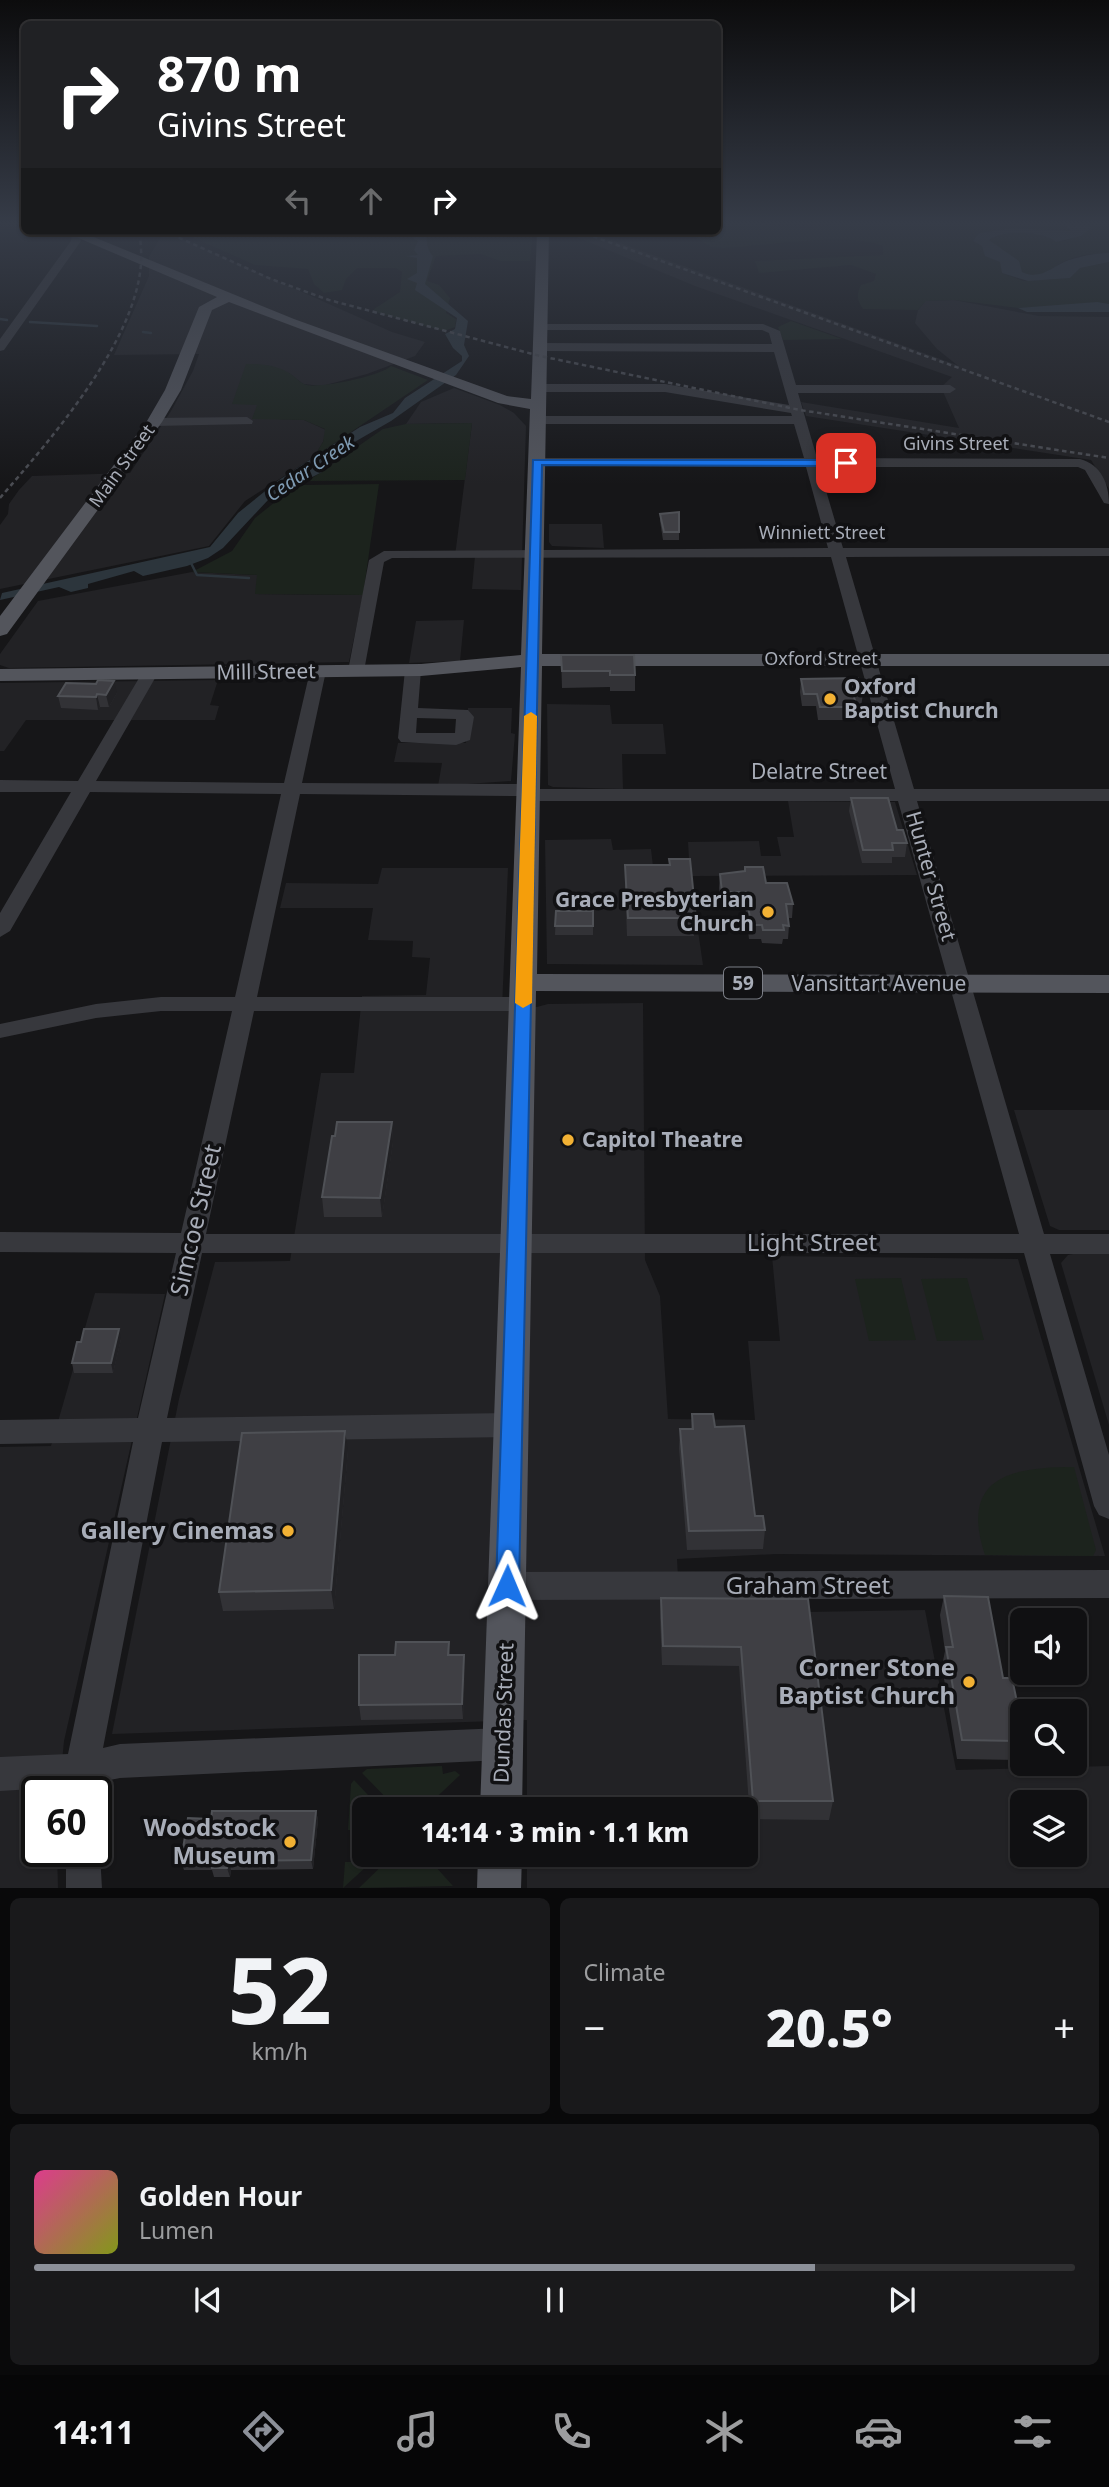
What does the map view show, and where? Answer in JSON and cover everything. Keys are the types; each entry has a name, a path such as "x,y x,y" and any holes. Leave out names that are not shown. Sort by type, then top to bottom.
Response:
{"main road":[{"name":"Main Street","path":"0,631 154,422 173,390 205,309"},
{"path":"258,309 493,397 526,418 538,404 526,394 493,397"},
{"name":"Dundas Street","path":"501,1797 514,1244 524,993 541,309"},
{"name":"Oxford Street","path":"532,660 1109,660"},
{"name":"Mill Street","path":"0,675 413,670 532,660"},
{"name":"Vansittart Avenue","path":"524,993 963,984 1109,984"},
{"path":"499,1888 500,1867"}],"street":[{"path":"0,347 27,309"},
{"name":"Hunter Street","path":"541,327 772,328 963,984 1109,1506"},
{"path":"540,347 779,348"},
{"path":"538,404 665,388 797,415"},
{"path":"790,389 950,389"},
{"path":"538,404 797,415"},
{"path":"154,422 247,421"},
{"name":"Givins Street","path":"537,462 1080,463 1090,467 1109,500"},
{"name":"Winniett Street","path":"356,671 379,557 396,553 1109,552"},
{"path":"409,713 413,670"},
{"name":"Simcoe Street","path":"83,1776 150,1429 295,789 318,671"},
{"path":"0,932 150,673"},
{"name":"Delatre Street","path":"0,786 528,793 1109,795"},
{"path":"0,1031 123,1007 161,1003 246,1004 524,993"},
{"name":"Light Street","path":"0,1242 1109,1244"},
{"path":"0,1432 511,1425"},
{"name":"Graham Street","path":"507,1586 1109,1584"},
{"path":"89,1776 111,1761 502,1744"},
{"path":"0,1774 23,1776"},
{"path":"83,1867 84,1888"}],"shaded area":[{"path":"134,309 340,309 392,332 425,342 415,356 367,374 322,386 303,384 289,373 258,405 253,418 304,420 326,430 323,442 314,457 245,501 209,546 0,589 0,525 8,514 9,504 19,490 32,476 130,473 171,411 193,371 199,354 114,355"},
{"path":"374,309 447,309 446,313 456,319 455,327 444,331 375,312"},
{"path":"760,309 803,309 957,365 937,349 915,323 919,309 1002,309 1039,316 1109,317 1109,489 1091,460 806,416 801,402 959,428 941,387 952,377"},
{"path":"791,321 842,339 783,340 778,327"},
{"path":"246,364 279,368 307,385 351,380 376,374 391,366 428,380 314,457 323,442 325,429 304,420 252,419 257,405 232,404"},
{"path":"454,388 500,405 514,413 526,426 521,590 472,589 475,556 455,556 472,423 406,424 421,402"},
{"path":"472,423 465,480 308,481 383,429 406,424"},
{"path":"379,484 363,595 255,594 257,575 192,572 232,551 255,518 285,494 303,485"},
{"path":"549,524 602,524 604,548 552,546 549,542"},
{"path":"192,572 258,575 256,594 363,595 349,662 9,668 0,665 0,654 38,601"},
{"path":"464,620 460,661 409,663 416,621"},
{"path":"218,680 210,705 219,706 215,720 26,720 4,751 0,751 0,683"},
{"path":"547,704 610,705 612,724 663,724 666,754 622,754 623,789 548,785"},
{"path":"468,708 512,708 511,733 515,734 511,781 438,786 442,763 394,762 398,743 466,743"},
{"path":"788,801 895,802 917,875 690,876 703,965 547,964 545,840 611,839 613,850 651,849 654,875 690,875 688,842 759,841 761,856 781,856 777,837 794,837"},
{"path":"382,868 508,868 502,1008 548,1004 643,1003 645,1260 660,1296 668,1419 755,1420 748,1341 780,1341 772,1256 1018,1259 1105,1556 776,1554 677,1559 680,1614 925,1610 956,1770 1010,1769 1010,1776 1087,1776 1087,1767 1109,1766 1109,1888 527,1888 527,1867 758,1867 758,1797 527,1797 527,1720 112,1734 179,1399 215,1262 290,1261 321,1073 354,1073 362,996 426,995 430,958 412,957 413,941 368,940 373,908 280,908 286,883 378,884"},
{"path":"1014,1110 1109,1110 1109,1230 1059,1230 1050,1226"},
{"path":"1109,1253 1109,1425 1061,1263 1068,1255"},
{"path":"901,1278 916,1340 869,1341 855,1279"},
{"path":"967,1278 984,1340 937,1341 921,1279"},
{"path":"95,1293 165,1294 64,1741 61,1776 21,1776 21,1867 57,1867 58,1888 0,1888 0,1447 51,1446"},
{"path":"1074,1467 1096,1550 1093,1556 985,1555 979,1529 979,1508 985,1493 996,1482 1011,1474 1030,1470"},
{"path":"442,1766 443,1774 455,1771 460,1775 437,1797 385,1797 362,1773 367,1769"},
{"path":"354,1780 370,1797 352,1797 352,1830 348,1830 351,1784"},
{"path":"352,1846 352,1867 366,1867 343,1888 345,1862 351,1862"},
{"path":"381,1867 436,1867 453,1886 359,1888"}],"water":[{"name":"Cedar Creek","path":"444,309 454,309 468,321 464,345 469,356 456,375 391,421 332,455 334,459 327,460 322,472 268,500 223,548 208,558 187,566 143,576 134,571 88,584 88,588 71,592 59,587 0,600 2,593 210,547 238,513 279,480 360,427 393,413 405,398 462,361 462,356 453,348 445,334 455,329 457,318"},
{"path":"1020,309 1109,309 1109,312 1027,312"}],"building":[{"path":"679,512 679,532 664,532 660,514"},
{"path":"561,655 634,655 635,675 610,675 610,671 562,671"},
{"path":"858,678 863,694 853,694 857,707 820,707 817,694 804,694 801,679"},
{"path":"98,680 114,681 106,695 58,696 66,683 96,684"},
{"path":"851,798 888,798 897,830 903,830 907,843 892,843 893,850 863,850"},
{"path":"669,859 690,859 696,918 628,918 625,865 670,865"},
{"name":"Grace Presbyterian Church","path":"745,867 763,867 766,883 787,883 793,904 786,904 789,926 783,925 784,930 763,930 762,925 751,925 746,892 722,892 720,874 745,871"},
{"path":"556,911 593,911 593,926 555,926"},
{"path":"337,1122 392,1122 380,1198 322,1197 332,1136 335,1136"},
{"path":"84,1329 119,1329 111,1363 72,1363 77,1342 81,1342"},
{"path":"692,1414 713,1414 715,1427 744,1426 755,1516 763,1516 765,1530 689,1531 680,1429 693,1429"},
{"name":"Gallery Cinemas","path":"345,1431 331,1590 219,1592 242,1433"},
{"name":"Corner Stone Baptist Church","path":"944,1596 988,1597 1003,1678 1010,1678 1016,1699 1010,1699 1010,1741 962,1740 946,1647 953,1647"},
{"path":"661,1598 808,1599 833,1801 758,1801 758,1797 753,1797 741,1647 663,1646"},
{"path":"396,1642 449,1642 448,1655 464,1655 462,1704 359,1705 359,1655 395,1655"},
{"path":"212,1811 316,1811 311,1860 229,1861 227,1868 212,1868 213,1861 181,1861 188,1818 211,1819"}],"waterway":[{"path":"0,319 7,320"},
{"path":"30,322 97,326"},
{"path":"143,332 151,333"},
{"path":"190,561 197,575 249,578"}],"railway":[{"path":"0,498 43,448 87,388 124,326 130,309"},
{"path":"363,309 540,356 800,410 1109,458"},
{"path":"795,309 1109,422"}],"slow traffic":[{"path":"523,1003 531,716"}],"place":[{"name":"Oxford Baptist Church","path":"830,699"},
{"name":"Grace Presbyterian Church","path":"768,912"},
{"name":"Capitol Theatre","path":"568,1140"},
{"name":"Gallery Cinemas","path":"288,1531"},
{"name":"Corner Stone Baptist Church","path":"969,1682"},
{"name":"Woodstock Museum","path":"290,1842"}],"route":[{"path":"507,1586 514,1244 537,462 846,463"}]}
